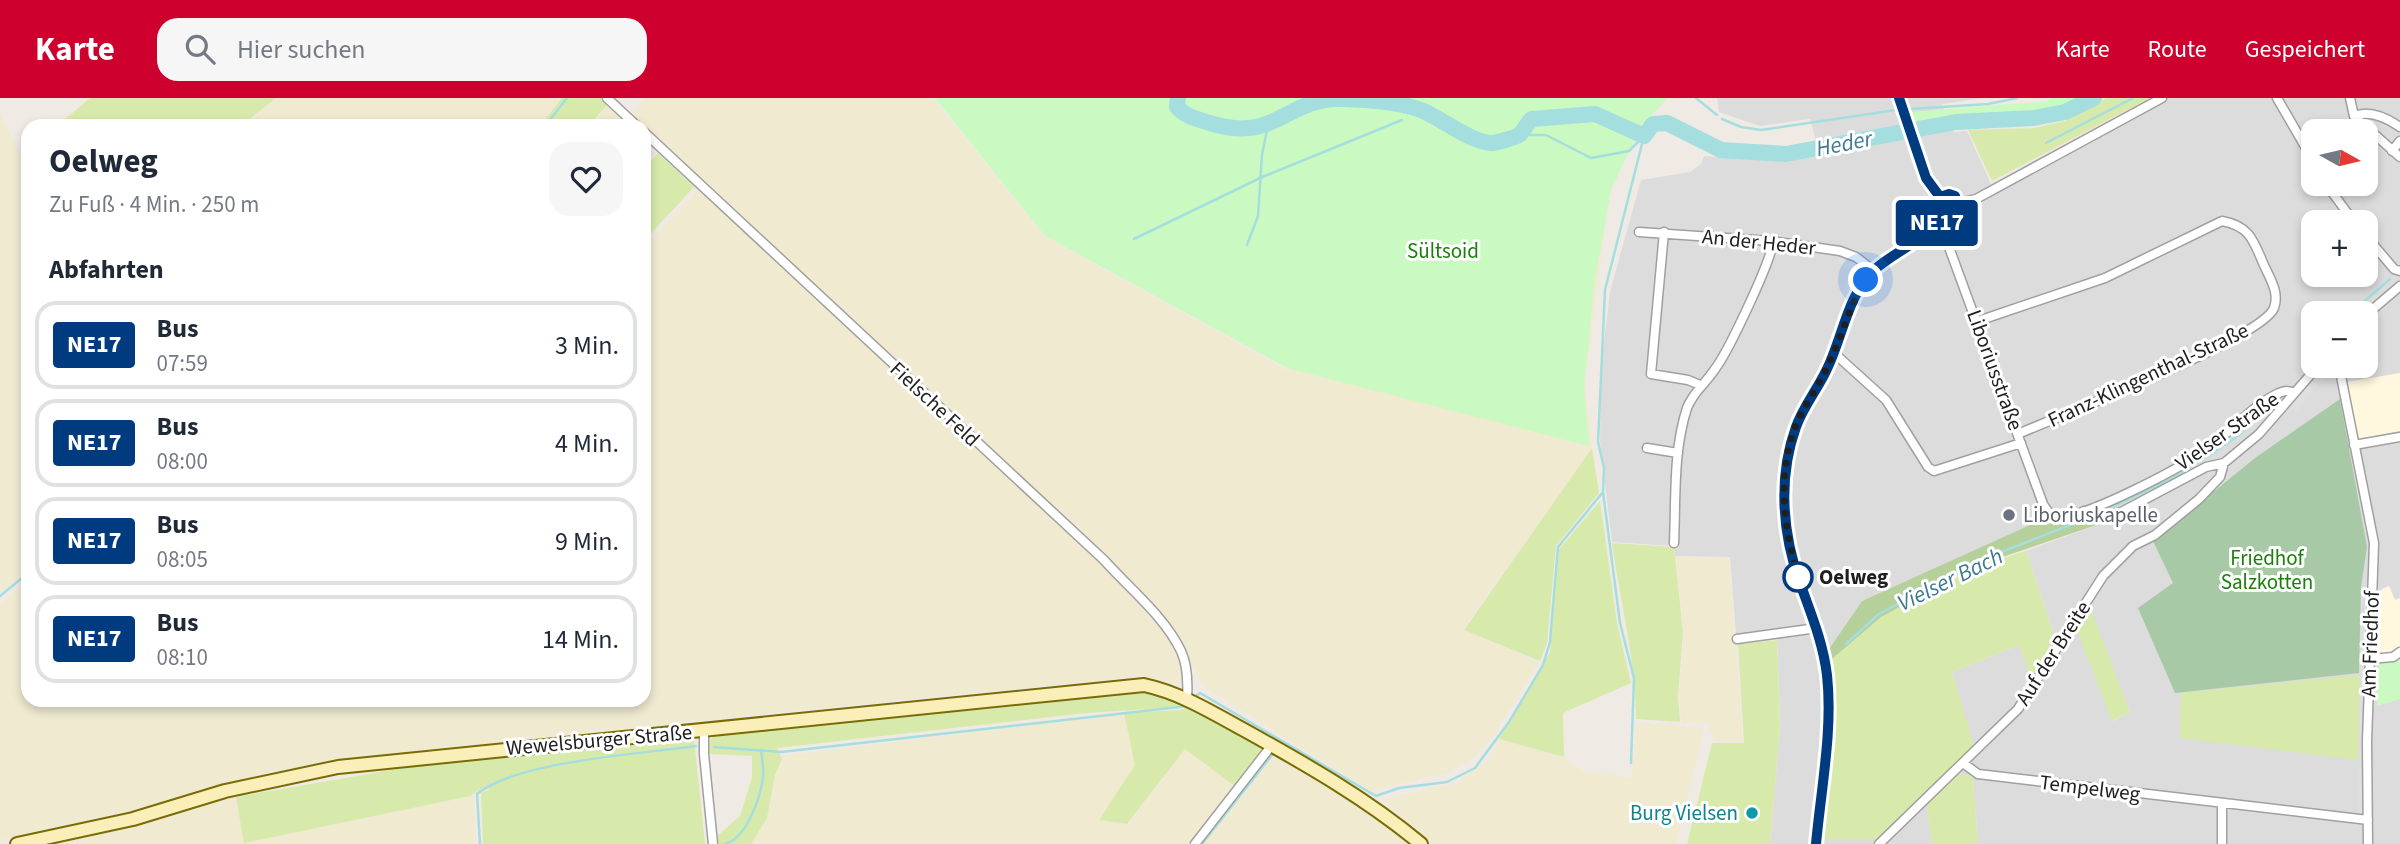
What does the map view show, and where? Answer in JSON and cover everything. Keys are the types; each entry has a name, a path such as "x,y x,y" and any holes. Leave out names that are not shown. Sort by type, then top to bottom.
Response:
{"main road":[{"name":"Wewelsburger Straße","path":"17,844 133,820 225,791 338,768 1144,685 1187,699 1272,745"},
{"path":"1272,745 1354,794 1422,844"}],"street":[{"path":"607,98 630,119"},
{"path":"1899,98 1926,178 1940,197"},
{"path":"1959,203 1976,199 2162,98"},
{"path":"2277,98 2301,140"},
{"path":"2350,98 2354,116 2400,157"},
{"path":"2354,116 2362,112 2388,119 2400,127"},
{"name":"Fielsche Feld","path":"651,139 1104,560 1166,628 1181,651 1186,667 1187,699"},
{"path":"2392,151 2400,141"},
{"path":"1940,197 1952,194 1959,203"},
{"path":"1940,197 1937,206 1941,214"},
{"path":"1941,214 1954,215 1959,203"},
{"path":"1816,844 1828,712 1827,678 1817,628 1795,565 1786,518 1783,477 1797,423 1834,353 1854,300 1874,271 1935,227 1941,214"},
{"name":"Franz-Klingenthal-Straße","path":"1834,353 1886,400 1928,467 1934,471 2019,438 2174,367 2262,323 2273,309 2276,294 2250,232 2238,224 2222,221 2105,278 1978,321"},
{"name":"Liboriusstraße","path":"1935,227 1946,239 2043,504 2051,515"},
{"name":"An der Heder","path":"1639,232 1773,241 1840,251 1856,257 1874,271"},
{"path":"1664,232 1651,374 1688,380 1700,385"},
{"path":"1674,543 1678,453 1688,407 1700,385 1715,370 1728,346 1773,248 1773,241"},
{"path":"2378,250 2394,269 2400,271"},
{"path":"2378,305 2400,286"},
{"name":"Vielser Straße","path":"2086,511 2107,517 2133,508 2206,467 2224,463 2259,434 2307,378"},
{"name":"Am Friedhof","path":"2341,378 2374,543 2369,659 2368,844"},
{"name":"Vielser Straße","path":"2051,515 2057,517 2086,511 2163,475 2202,453 2265,401 2282,391 2294,393"},
{"path":"2354,445 2400,437"},
{"path":"1647,448 1678,453"},
{"name":"Auf der Breite","path":"1879,844 2018,709 2104,576 2133,546 2155,535 2199,499 2220,477 2224,463"},
{"path":"1737,639 1817,628"},
{"path":"2369,659 2393,657 2400,652"},
{"path":"704,730 713,844"},
{"path":"1195,844 1272,745"},
{"name":"Tempelweg","path":"1963,763 1978,774 2368,820"},
{"path":"2221,844 2222,803"}],"shaded area":[{"path":"1717,98 1896,98 1900,108 1907,107 1904,98 1985,98 1942,104 1954,132 1967,131 1991,184 2152,98 2400,98 2400,844 1978,844 1973,777 1927,805 1932,844 1770,844 1780,726 1777,632 1736,635 1730,557 1675,556 1674,546 1612,542 1600,442 1601,367 1610,292 1641,180 1690,172 1701,164 1704,156 1786,161 1820,156 1810,119 1760,126 1719,112","holes":["2077,521 2102,523 2026,551 2056,642 2031,678 2019,645 1952,672 1973,746 1832,711 1832,659 1829,649 1862,601 2052,526","2088,605 2130,712 2113,721"]},
{"path":"1840,257 1858,265 1854,273 1859,275 1847,300 1841,296 1852,271 1837,263"},
{"path":"2400,373 2400,431 2358,439 2347,382"},
{"path":"2313,378 2324,378 2296,412 2290,407"},
{"path":"2389,586 2395,600 2400,598 2400,651 2385,656 2376,651 2377,597 2382,589"},
{"path":"2366,623 2363,815 2359,814 2361,624"}],"green space":[{"path":"90,98 276,98 250,119 65,119"},
{"path":"277,98 562,98 546,119 252,119"},
{"path":"562,98 602,98 608,104 594,119 546,119"},
{"path":"644,98 933,98 1045,237 1288,371 1442,144 1610,187 1585,383 1592,448 1463,629 1539,662 1493,737 1468,762 1446,773 1371,791 1204,687 1170,626 1107,557 651,133 651,119 636,119 632,115"},
{"name":"Sültsoid","path":"935,98 1668,98 1641,126 1611,190 1594,285 1584,387 1589,446 1287,368 1045,236"},
{"path":"2051,98 2082,98 2045,112 1955,116 1915,121 1912,112 2047,101"},
{"path":"2107,98 2150,98 1992,181 1968,130 2034,128 2065,121"},
{"path":"608,104 624,119 594,119"},
{"path":"0,114 21,157 21,576 0,593"},
{"path":"658,153 694,187 651,233 651,161"},
{"path":"698,190 969,441 951,461 970,441 1101,563 1162,631 1177,652 1183,668 1184,685 1144,676 774,713 339,762 0,840 0,604 21,586 21,707 651,707 651,240"},
{"name":"Friedhof Salzkotten","path":"2340,399 2367,547 2361,587 2359,673 2175,693 2138,608 2173,583 2153,541 2255,458"},
{"path":"1592,448 1599,493 1556,546 1547,643 1540,661 1464,630"},
{"path":"1600,501 1617,623 1631,683 1563,713 1564,757 1499,739 1550,652 1559,549"},
{"path":"2039,521 2062,524 2105,522 1973,567 1881,617 1832,659 1829,649 1862,601"},
{"path":"1612,543 1674,547 1683,632 1678,697 1680,722 1636,719 1631,653"},
{"path":"2026,551 2056,642 2031,678 2019,645 1952,672 1974,746 1881,839 1821,839 1832,711 1832,659 1881,617 1973,567"},
{"path":"1676,557 1729,558 1743,743 1715,741 1707,722 1682,724 1679,697 1684,632"},
{"path":"2089,604 2130,712 2112,721 2075,625"},
{"path":"1777,640 1780,726 1770,844 1687,844 1712,743 1744,743 1738,644"},
{"path":"2400,656 2400,699 2377,706 2379,664"},
{"path":"2360,675 2358,760 2180,738 2181,693"},
{"path":"1140,691 1170,697 1185,704 1181,707 1086,713 777,748 782,759 775,775 767,818 751,844 718,844 717,836 740,816 752,777 752,756 709,754 710,740 714,736"},
{"path":"1190,706 1261,745 1262,751 1236,787 1185,749 1127,824 1099,820 1135,765 1124,713 1181,710"},
{"path":"1124,713 1135,765 1100,820 1127,824 1141,831 1129,824 1185,749 1236,787 1191,844 1162,844 1155,839 1160,844 751,844 767,818 775,775 784,756"},
{"path":"1636,722 1704,728 1676,844 1434,844 1382,800 1459,782 1487,762 1499,739 1565,758 1583,771 1632,778"},
{"path":"694,738 705,844 483,844 481,793 490,789 486,786 470,796 244,843 236,797 426,764"},
{"path":"1274,756 1348,799 1413,844 1204,844"},
{"path":"1958,774 1973,777 1978,844 1932,844 1927,805"},
{"path":"473,795 476,844 54,844 236,797 245,842"}],"waterway":[{"path":"550,119 567,98"},
{"name":"Heder","path":"1178,98 1177,107 1188,115 1232,128 1250,128 1266,124 1306,105 1322,101 1351,99 1392,103 1421,110 1485,142 1493,143 1517,136 1532,119 1595,114 1644,136 1653,124 1667,123 1721,150 1786,154 1956,122 2034,118 2065,112 2094,98"},
{"path":"1696,98 1717,115"},
{"path":"1910,109 1988,104 2017,98"},
{"path":"2046,143 2133,98"},
{"path":"1722,119 1741,127 1761,130 1896,110"},
{"path":"1134,239 1260,178 1402,120"},
{"path":"1247,245 1258,216 1262,155 1268,125"},
{"name":"Heder","path":"1519,135 1546,135 1591,158 1629,151 1643,137"},
{"path":"1196,696 1200,693 1376,796 1399,788 1447,782 1475,768 1509,722 1543,665 1550,642 1558,547 1603,492 1604,468 1598,442 1605,290 1644,136"},
{"name":"Vielser Bach","path":"2365,301 2390,279"},
{"name":"Vielser Bach","path":"2102,512 2179,475 2238,436 2278,399"},
{"path":"1603,492 1620,623 1634,678 1631,763"},
{"name":"Vielser Bach","path":"1846,644 1879,614 1971,564 2093,516"},
{"path":"0,596 21,579"},
{"path":"714,747 781,752 1188,706"},
{"path":"480,844 477,794 496,783 549,766 696,746"},
{"path":"725,844 733,840 746,826 759,796 763,778 761,750"},
{"path":"1202,844 1272,755"}],"bus line":[{"name":"NE17","path":"1816,844 1828,712 1827,678 1823,647 1795,565 1786,518 1783,477 1787,453 1797,423 1826,372 1858,291 1874,271 1935,227 1941,214 1951,216 1959,209 1959,200 1955,196 1949,194 1940,197 1926,178 1899,98"}],"place":[{"name":"Liboriuskapelle","path":"2009,515"},
{"name":"Oelweg","path":"1798,577"},
{"name":"Burg Vielsen","path":"1752,813"}],"route":[{"path":"1798,577 1800,582 1784,497 1783,477 1787,453 1797,423 1826,372 1854,300 1866,280"}]}
